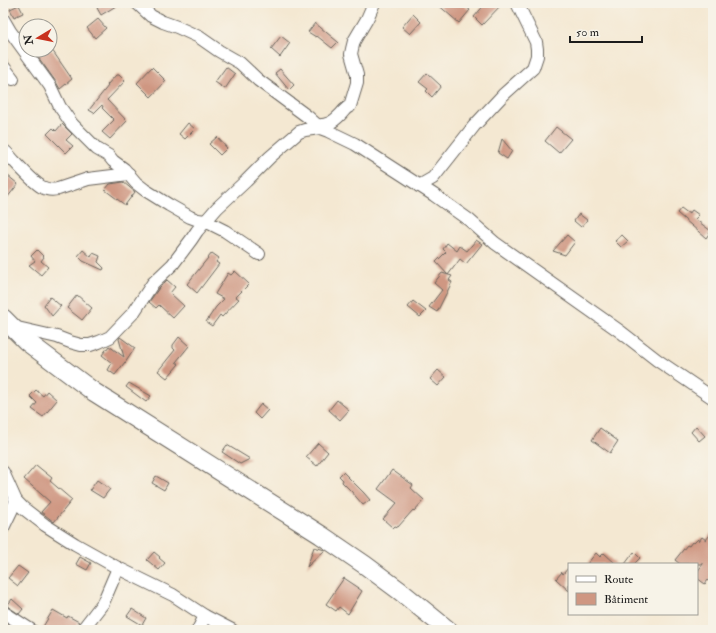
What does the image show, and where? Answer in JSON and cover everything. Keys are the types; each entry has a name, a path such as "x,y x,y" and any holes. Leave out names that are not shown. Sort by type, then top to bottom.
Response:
{"highway":[{"path":"8,323 26,341 94,392 366,565 400,590 448,630"}],"street":[{"path":"137,3 151,16 199,37 240,62 258,80 308,117 318,127 355,144 469,220 495,242 621,332 657,360 713,398"},
{"path":"8,323 81,345 90,345 110,336 134,312 149,289 173,264 205,220 216,208 299,132 330,123 350,106 357,83 357,75 351,54 352,49 354,41 367,19 374,3"},
{"path":"419,186 433,178 474,126 503,95 533,68 537,56 536,42 517,3"},
{"path":"3,19 50,86 60,107 72,124 97,149 124,168 136,183 145,190 190,217 198,220 205,220 225,231 259,254"},
{"path":"3,66 12,79"},
{"path":"3,150 33,180 49,190 58,189 88,179 129,174"},
{"path":"3,472 16,500 23,508 45,525 75,544 118,568 173,595 205,616 232,630"},
{"path":"3,528 16,500"},
{"path":"82,630 103,603 118,568"},
{"path":"3,612 31,630"},
{"path":"198,630 205,616"}],"building":[{"path":"105,3 121,3 101,15 97,8"},
{"path":"436,3 461,3 470,10 459,23"},
{"path":"486,3 503,3 482,25 474,17"},
{"path":"19,5 23,13 14,17 10,9"},
{"path":"413,14 421,22 410,34 402,27"},
{"path":"98,19 106,28 95,38 87,28"},
{"path":"315,23 338,42 332,48 317,36 316,37 308,32"},
{"path":"281,36 290,43 280,57 271,49"},
{"path":"39,58 58,58 72,79 60,89"},
{"path":"152,67 166,81 151,97 137,83"},
{"path":"226,67 235,74 225,89 215,82"},
{"path":"280,69 294,85 289,90 275,73"},
{"path":"427,73 441,86 432,97 426,91 428,89 419,82"},
{"path":"116,75 119,75 125,81 107,100 127,121 110,139 102,132 114,120 102,108 102,105 94,113 89,110"},
{"path":"188,123 195,129 185,139 179,134"},
{"path":"62,124 72,134 66,140 73,146 66,153 47,134 53,128 56,131"},
{"path":"556,127 571,139 559,153 545,141"},
{"path":"217,137 227,148 220,155 209,144"},
{"path":"502,139 512,151 507,159 498,153"},
{"path":"7,175 18,184 3,203 3,180"},
{"path":"123,182 135,192 125,205 105,190 110,184"},
{"path":"681,208 689,214 692,210 699,215 695,219 711,231 706,238 677,213"},
{"path":"579,214 587,220 581,227 574,221"},
{"path":"567,235 575,242 565,255 553,251"},
{"path":"622,235 628,241 621,247 615,241"},
{"path":"476,240 482,244 466,264 460,259 448,275 436,262 446,252 443,249 447,243 457,251 460,246 467,251"},
{"path":"37,250 44,257 41,261 48,267 41,275 29,265 35,261 31,256"},
{"path":"83,250 91,257 93,253 100,256 98,262 104,268 103,270 83,261 78,256"},
{"path":"212,253 219,258 216,262 219,264 197,293 187,284"},
{"path":"235,271 249,284 236,297 239,299 222,317 220,315 212,326 206,322 216,307 224,299 215,294 228,273 231,275"},
{"path":"442,273 452,276 449,280 452,282 437,312 429,307 442,290 434,283"},
{"path":"167,280 175,287 170,293 184,306 173,318 159,305 156,308 149,302"},
{"path":"77,295 92,308 82,320 67,308"},
{"path":"50,297 61,306 52,316 44,305"},
{"path":"413,301 426,311 420,317 408,307"},
{"path":"120,337 135,348 115,375 108,370 112,363 102,355 109,346 124,357 119,339"},
{"path":"179,337 189,346 176,362 179,364 167,378 158,371 175,350 173,345"},
{"path":"438,370 446,377 438,386 430,379"},
{"path":"129,383 151,396 146,402 126,387"},
{"path":"36,390 43,396 47,391 57,400 43,417 32,409 37,403 30,396"},
{"path":"337,400 349,410 340,420 329,410"},
{"path":"261,404 268,410 260,419 254,413"},
{"path":"696,426 705,436 699,441 691,432"},
{"path":"600,428 618,441 610,453 592,440"},
{"path":"318,443 328,452 317,466 306,457"},
{"path":"227,445 250,459 240,464 222,452"},
{"path":"36,465 52,478 50,481 72,500 54,522 41,512 50,502 24,479"},
{"path":"392,470 413,485 411,488 424,500 398,527 395,526 393,528 383,519 397,503 378,489"},
{"path":"343,472 370,500 363,505 342,482 343,480 339,476"},
{"path":"156,476 168,483 164,490 152,483"},
{"path":"97,480 110,489 103,498 90,490"},
{"path":"713,531 713,576 705,584 698,579 698,571 703,564 679,563 675,560 687,545 689,546 692,542 694,543 698,539 699,541 702,537 706,540"},
{"path":"314,547 325,550 307,567"},
{"path":"154,552 165,563 159,570 147,560"},
{"path":"634,552 640,558 635,563 626,563"},
{"path":"596,553 600,557 604,553 615,563 588,563"},
{"path":"80,557 91,563 87,570 76,564"},
{"path":"18,566 28,573 18,586 8,578"},
{"path":"568,568 568,590 556,579 562,572 563,574"},
{"path":"344,578 362,591 348,614 339,607 336,611 326,604"},
{"path":"12,599 23,609 19,614 7,606"},
{"path":"132,609 146,618 142,625 127,616"},
{"path":"53,610 67,618 68,616 79,622 74,630 41,630"}]}
